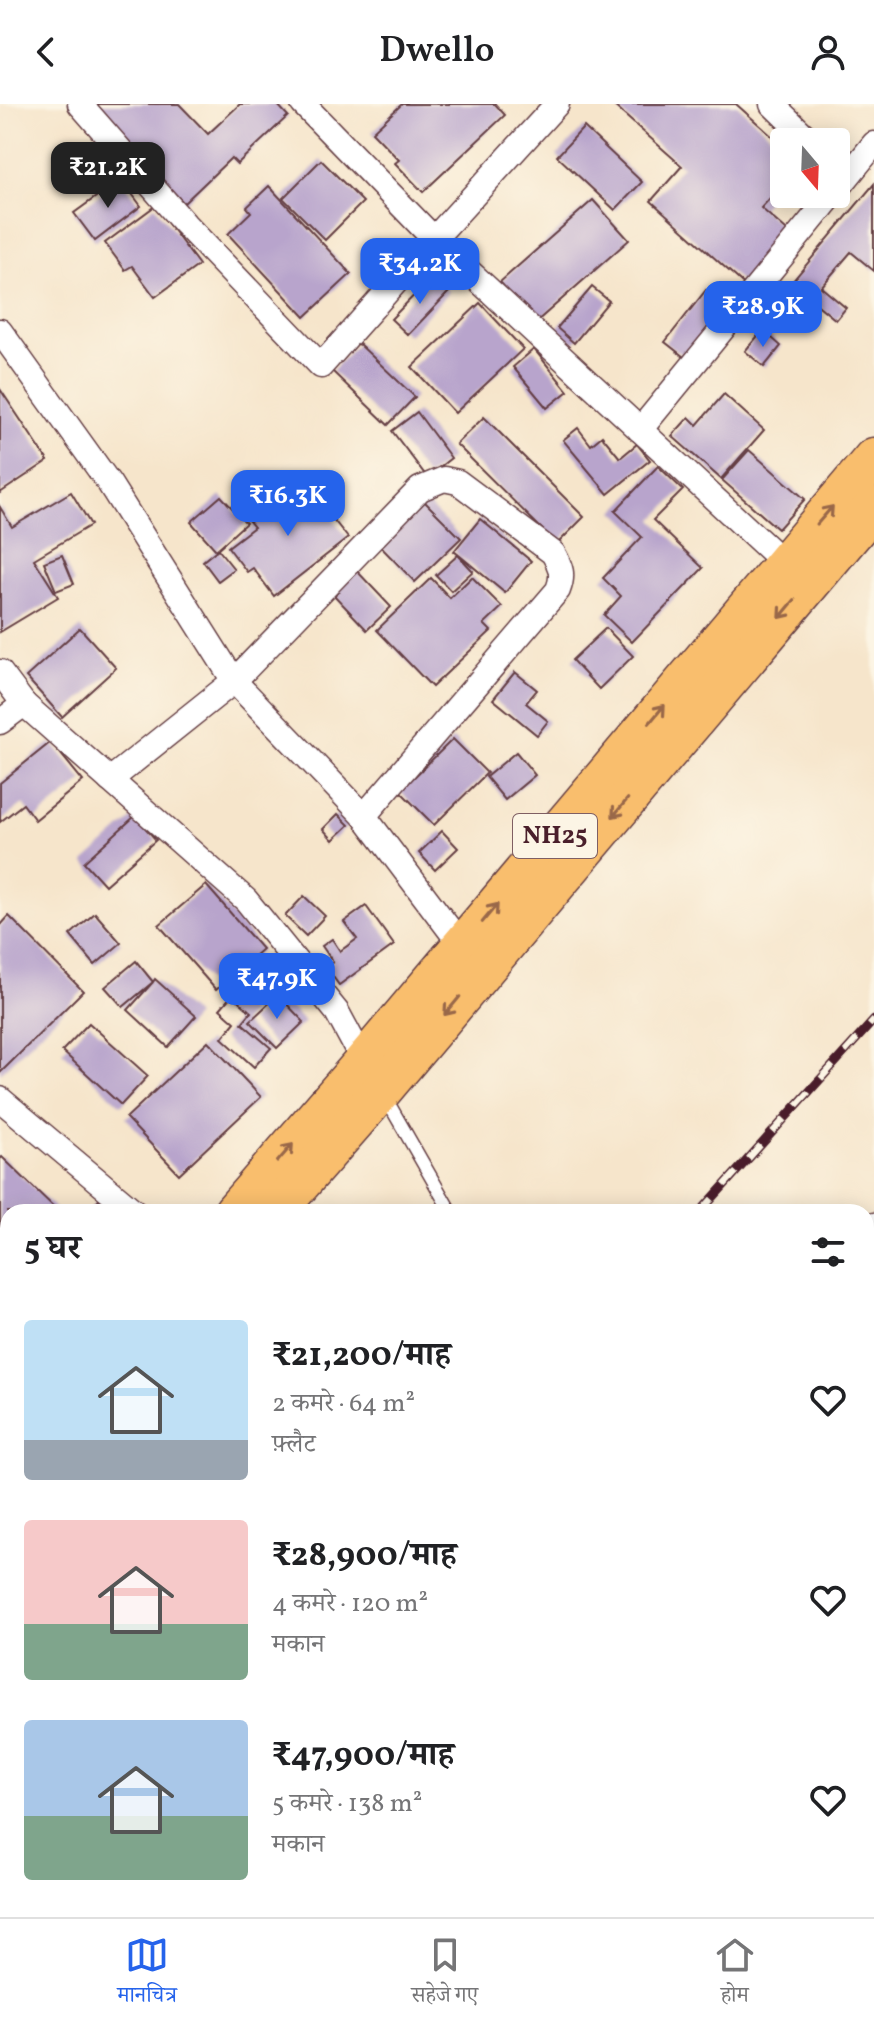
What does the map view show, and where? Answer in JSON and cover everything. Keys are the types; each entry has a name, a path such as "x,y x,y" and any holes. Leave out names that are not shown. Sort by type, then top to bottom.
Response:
{"main road":[{"name":"NH25","path":"281,1204 462,946 874,458"},
{"name":"NH25","path":"242,1204 373,1076 874,507"}],"street":[{"path":"80,104 185,224 321,366 557,104"},
{"path":"303,104 434,239 784,563"},
{"path":"772,104 797,128"},
{"path":"850,169 874,144"},
{"path":"640,430 817,208"},
{"path":"0,331 109,483 234,681 364,816 462,946"},
{"path":"110,780 234,681 420,489 444,479 458,482 553,553 563,577 558,590 364,816"},
{"path":"0,672 24,704 246,900 337,1012 373,1076"},
{"path":"0,722 24,704"},
{"path":"0,1099 125,1204"}],"lane":[{"path":"373,1076 446,1204"}],"building":[{"path":"88,104 179,104 208,134 240,104 277,104 288,116 237,164 231,158 184,203"},
{"path":"402,104 495,104 505,115 423,192 395,163 399,160 372,132"},
{"path":"612,104 736,104 770,134 770,198 761,208 794,237 748,288 651,201 682,166"},
{"path":"584,127 642,182 615,210 557,156"},
{"path":"321,160 363,202 325,240 283,198"},
{"path":"121,179 141,206 95,241 74,213"},
{"path":"874,184 874,271 851,252 821,287 846,308 836,320 791,283"},
{"path":"269,186 351,274 305,317 228,234 251,212 247,207"},
{"path":"593,200 629,240 536,322 500,282"},
{"path":"155,206 199,265 155,297 132,266 125,270 105,243"},
{"path":"433,276 449,292 408,335 391,319"},
{"path":"592,287 609,301 574,343 557,328"},
{"path":"706,290 734,311 693,364 665,342"},
{"path":"480,303 523,349 455,413 412,367"},
{"path":"763,330 781,346 764,367 745,351"},
{"path":"358,343 415,397 388,425 332,371"},
{"path":"534,349 568,391 547,408 513,367"},
{"path":"0,389 48,461 0,493"},
{"path":"724,394 764,430 721,479 672,436 689,417 697,425"},
{"path":"417,412 451,458 427,477 392,431"},
{"path":"484,417 584,517 557,544 456,444"},
{"path":"578,428 591,445 602,436 620,458 637,444 650,460 608,494 563,440"},
{"path":"749,450 805,499 778,529 722,480"},
{"path":"658,466 683,490 653,520 703,568 632,642 604,615 621,596 603,578 642,537 615,511"},
{"path":"301,479 348,538 274,596 253,568 247,572 228,547 254,527 248,520"},
{"path":"71,492 91,525 34,559 58,597 0,632 0,507 12,527"},
{"path":"221,496 246,523 216,550 191,522"},
{"path":"421,498 461,538 415,582 376,542"},
{"path":"480,519 531,561 505,593 454,551"},
{"path":"218,549 234,569 218,581 203,561"},
{"path":"62,555 74,584 56,591 44,562"},
{"path":"458,555 473,571 451,591 436,575"},
{"path":"356,570 391,607 367,630 332,593"},
{"path":"472,577 502,607 484,624 491,631 432,687 377,630 431,578 450,598"},
{"path":"80,628 116,668 62,717 26,677"},
{"path":"606,628 633,656 599,689 572,660"},
{"path":"515,672 537,690 526,703 548,721 537,735 493,699"},
{"path":"453,739 487,773 434,825 400,791"},
{"path":"51,742 83,781 35,820 23,804 0,822 0,783"},
{"path":"516,752 535,775 505,800 486,777"},
{"path":"338,814 349,825 333,840 323,829"},
{"path":"135,816 156,840 105,885 84,862"},
{"path":"442,831 458,848 435,870 419,853"},
{"path":"206,885 262,949 216,990 159,925"},
{"path":"304,896 325,916 306,936 285,916"},
{"path":"366,906 394,945 339,985 326,967 333,962 322,946 332,939 340,951 357,939 344,922"},
{"path":"95,913 121,943 95,965 70,935"},
{"path":"9,916 83,991 0,1073 0,926"},
{"path":"136,961 153,982 123,1007 105,987"},
{"path":"155,979 196,1016 168,1047 128,1010"},
{"path":"232,995 251,1012 242,1023 271,1048 254,1067 222,1038 235,1022 220,1009"},
{"path":"278,995 304,1022 277,1048 250,1021"},
{"path":"89,1023 148,1076 121,1105 62,1051"},
{"path":"208,1041 261,1097 179,1174 126,1118"},
{"path":"2,1157 51,1204 0,1204"}],"railway":[{"path":"707,1204 874,1020"}]}
